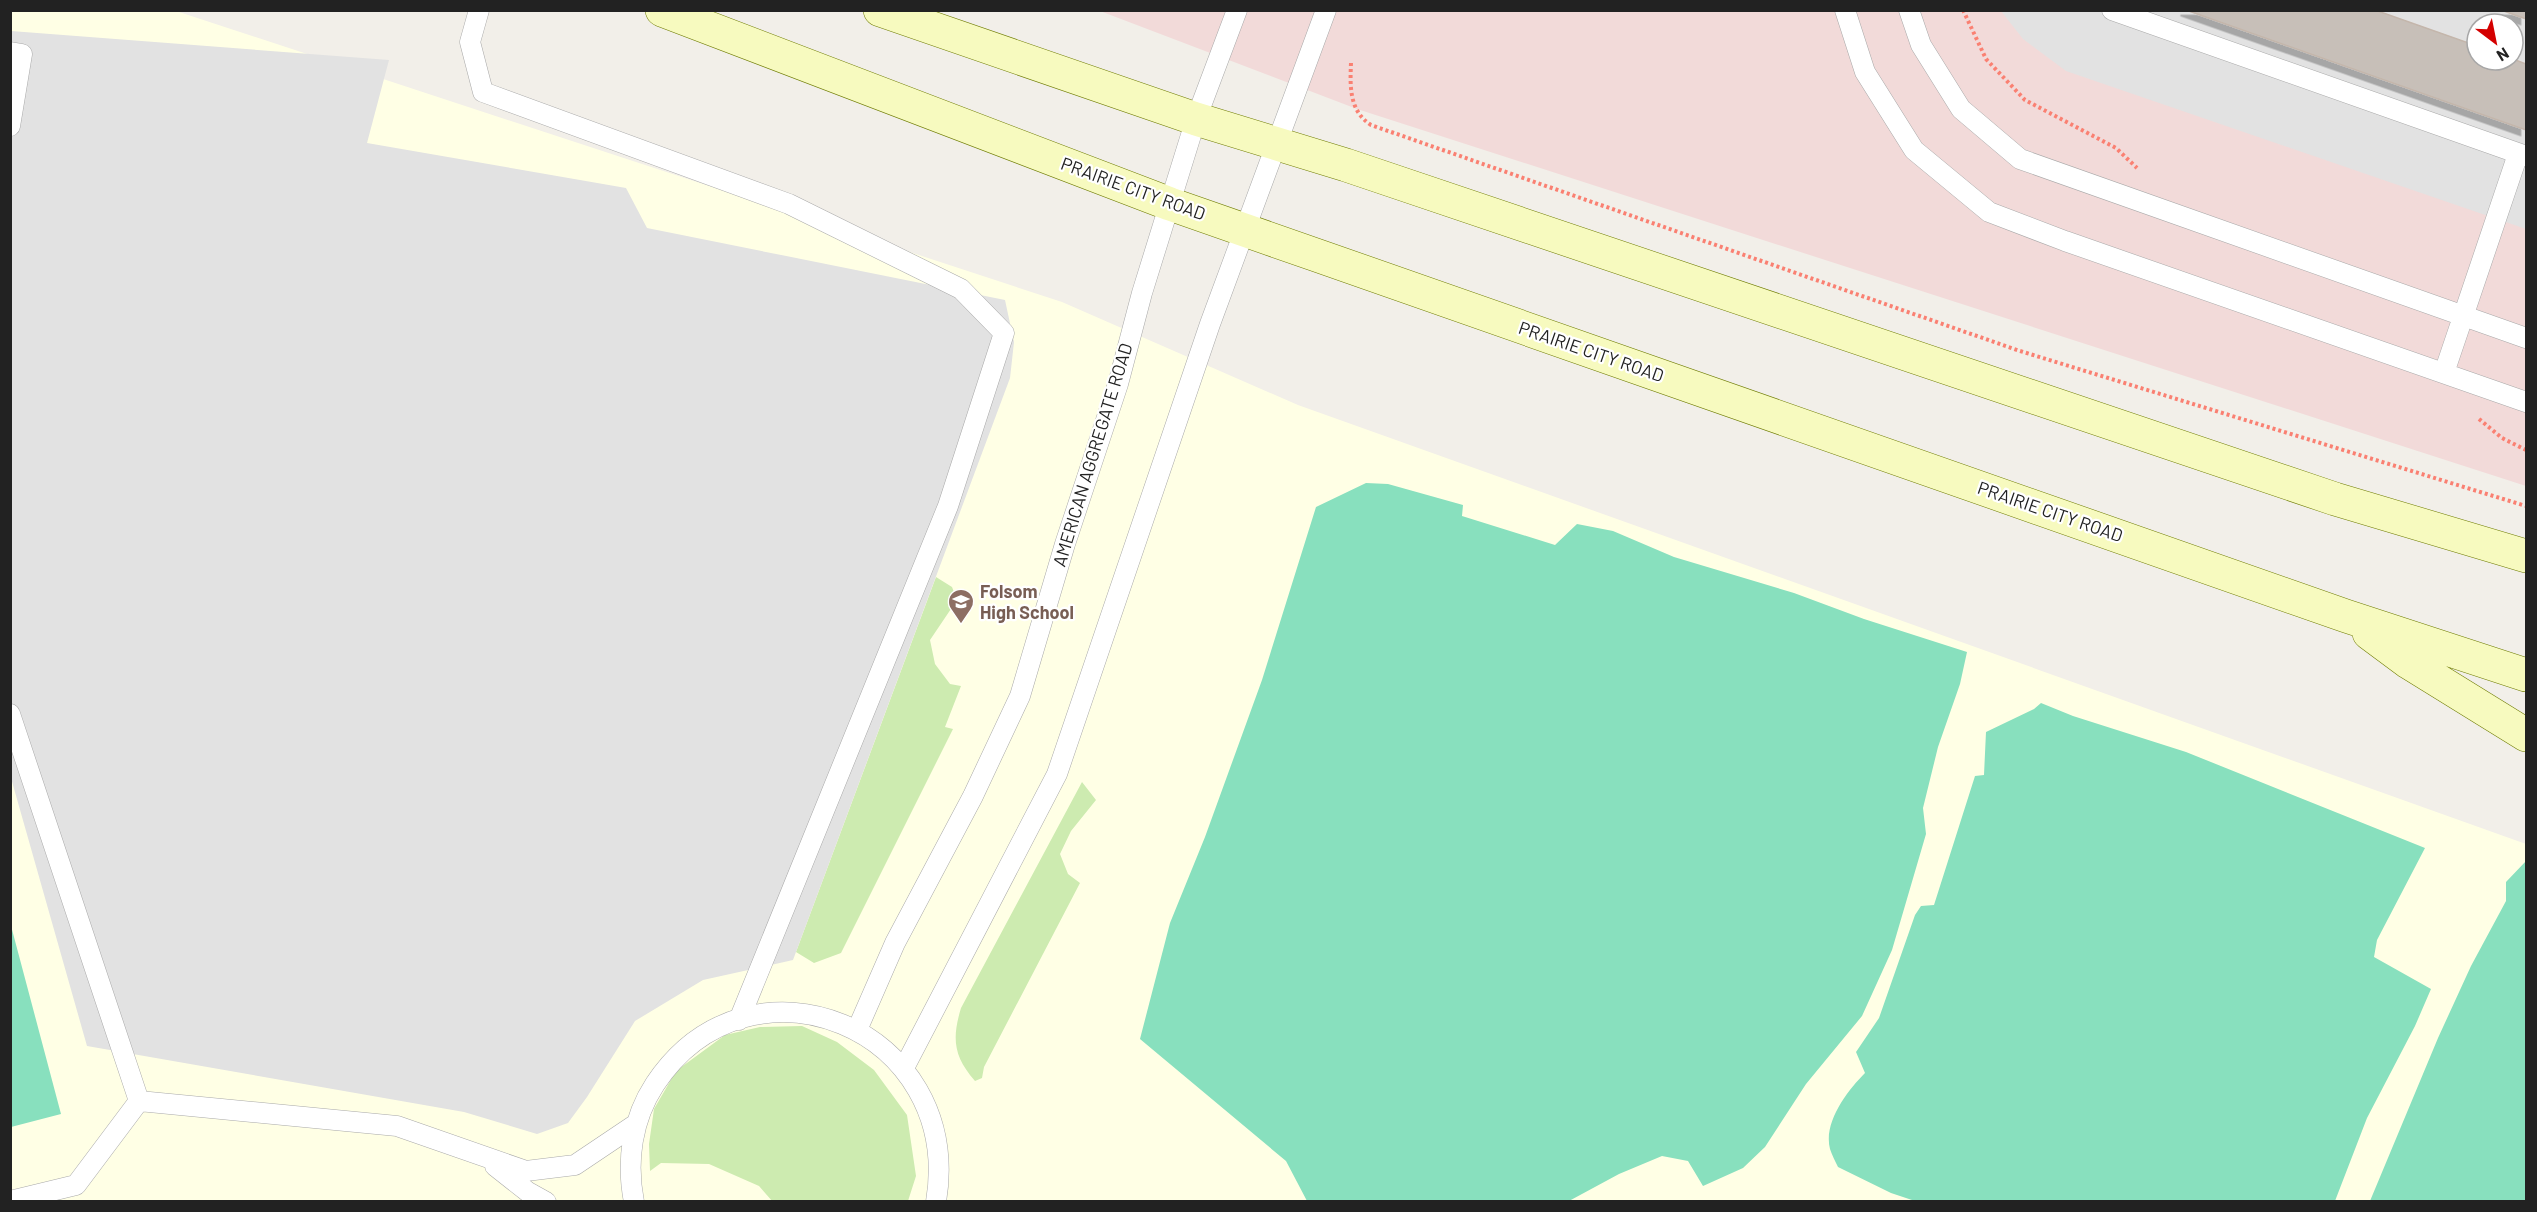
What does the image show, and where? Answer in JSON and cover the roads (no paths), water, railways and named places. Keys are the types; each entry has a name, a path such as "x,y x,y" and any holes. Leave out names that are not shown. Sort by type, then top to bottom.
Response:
{"main road":[{"name":"PRAIRIE CITY ROAD","path":"662,10 1170,204 2346,616 2526,675"},
{"path":"880,10 1196,119 1346,165 2335,499 2526,556"},
{"path":"2346,616 2408,662 2526,735"}],"lane":[{"path":"479,10 470,42 483,92 789,204 961,289 1004,333 948,506 739,1020"},
{"name":"AMERICAN AGGREGATE ROAD","path":"857,1030 895,943 973,796 1020,696 1065,544 1118,384 1142,293 1196,119 1237,10"},
{"path":"904,1068 1057,774 1244,229 1326,10"},
{"path":"1845,10 1865,72 1914,150 1989,212 2065,241 2526,402"},
{"path":"1909,10 1921,45 1961,109 2020,159 2526,338"},
{"path":"2112,10 2522,155 2444,373"},
{"path":"10,52 22,54 10,126"},
{"path":"10,714 139,1101"},
{"path":"634,1202 630,1184 631,1154 636,1124 647,1096 671,1063 711,1031 739,1020 769,1014 799,1013 829,1019 857,1030 882,1047 904,1068 921,1093 933,1121 939,1147 940,1174 936,1202"},
{"path":"139,1101 397,1126 526,1171 575,1165 636,1124"},
{"path":"10,1201 76,1185 139,1101"},
{"path":"481,1155 528,1192 546,1202"}],"place":[{"name":"Folsom High School","path":"961,625"}]}
